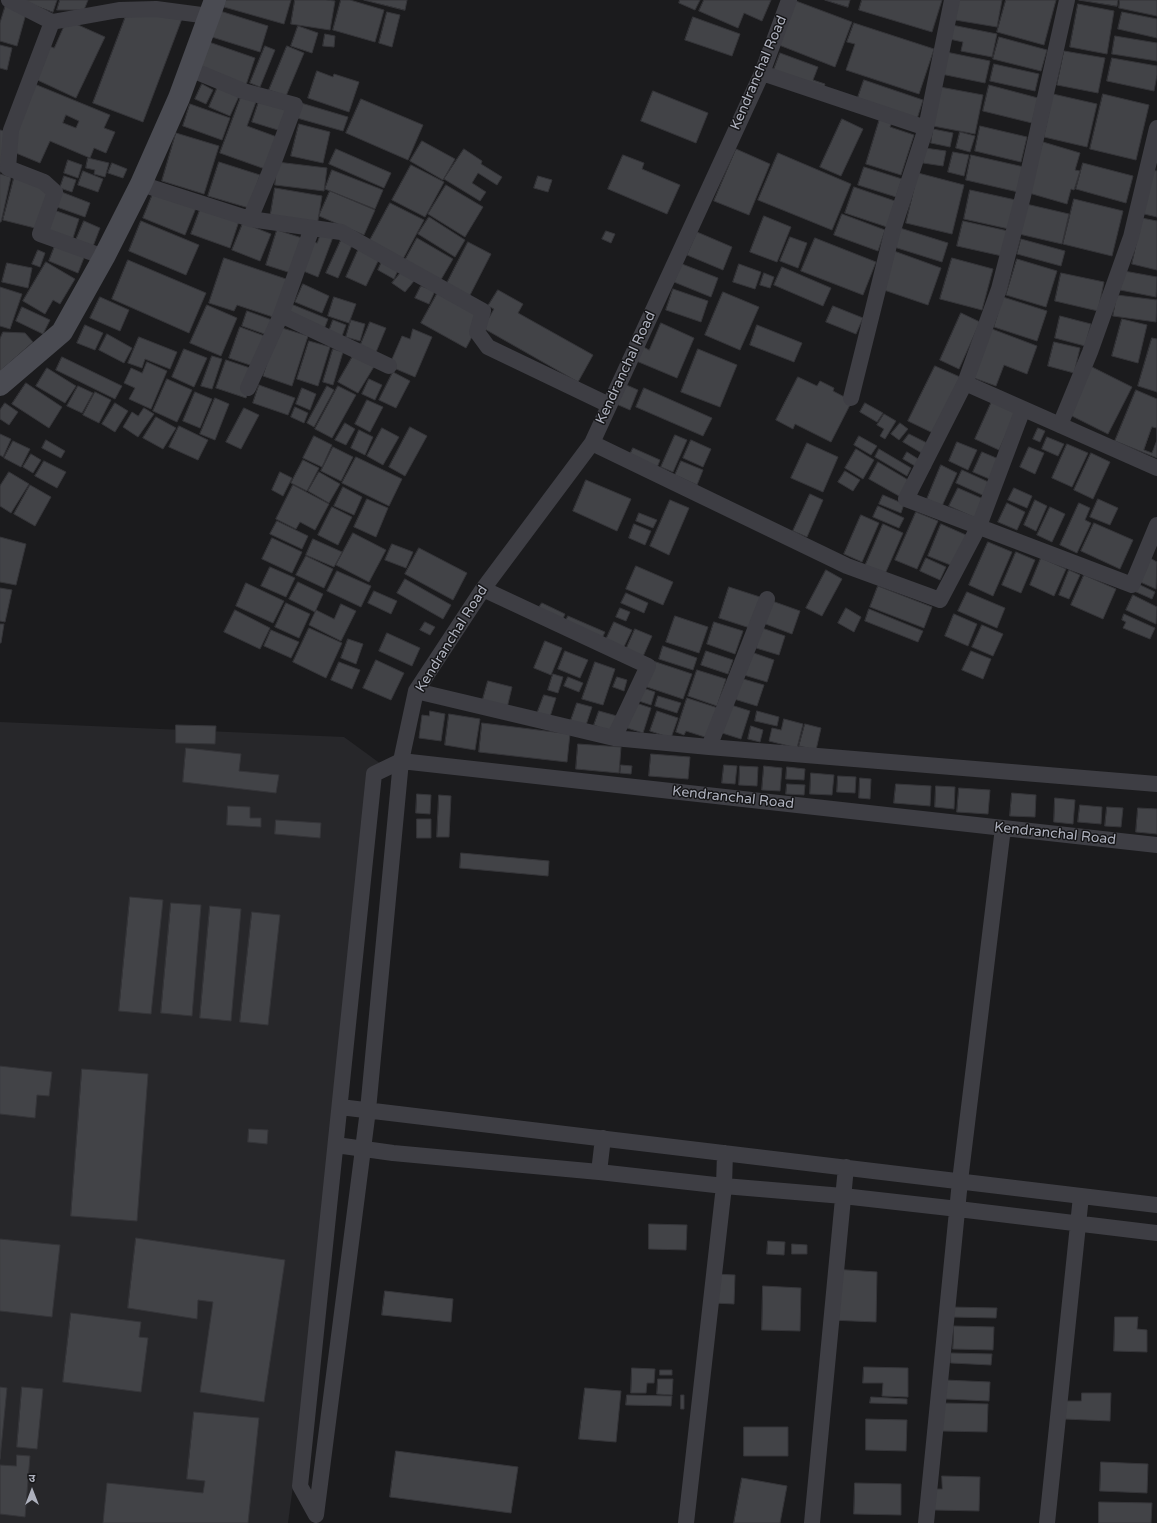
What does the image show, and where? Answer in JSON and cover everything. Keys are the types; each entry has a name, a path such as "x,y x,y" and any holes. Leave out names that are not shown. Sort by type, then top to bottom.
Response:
{"main road":[{"path":"0,385 62,332 104,257 141,184 179,98 212,8"}],"street":[{"path":"9,0 52,22 119,10 212,8"},
{"name":"Kendranchal Road","path":"789,0 762,73 592,443 483,589 416,691 401,762 1157,845"},
{"path":"851,398 892,233 926,128 952,0"},
{"path":"1067,0 1025,189 999,289 965,383 906,499 1132,585 1155,535"},
{"path":"52,22 5,128 8,168 44,182 55,192 40,234 104,257"},
{"path":"190,70 243,91 295,105 250,219"},
{"path":"762,73 926,128"},
{"path":"1060,425 1090,352 1131,237 1157,128"},
{"path":"141,184 250,219 341,232 483,311 477,332 488,347 609,405"},
{"path":"248,388 281,315 312,228"},
{"path":"281,315 389,366"},
{"path":"965,383 1157,468"},
{"path":"592,443 848,566 940,600 979,526 1023,409"},
{"path":"483,589 648,666 614,738"},
{"path":"709,747 766,598"},
{"path":"416,691 614,738 1157,784"},
{"path":"401,762 368,1110 316,1515 300,1486 340,1107 374,774 401,762"},
{"path":"926,1523 960,1181 1003,828"},
{"path":"340,1107 1157,1204"},
{"path":"599,1172 603,1138"},
{"path":"336,1145 393,1153 599,1172 724,1186 843,1196 1157,1233"},
{"path":"686,1523 724,1186 725,1153"},
{"path":"812,1523 846,1167"},
{"path":"1047,1523 1081,1196"}],"shaded area":[{"path":"0,722 344,737 381,764 335,1175 288,1523 0,1523"}],"building":[{"path":"20,0 57,0 53,12"},
{"path":"60,0 88,0 84,10 57,10"},
{"path":"226,0 291,0 284,24 224,7"},
{"path":"295,0 335,1 330,30 291,24"},
{"path":"341,0 350,0 384,10 375,42 333,30"},
{"path":"364,0 407,0 405,10"},
{"path":"680,0 700,0 695,10 679,3"},
{"path":"704,0 771,0 762,21 744,13 738,28 699,11"},
{"path":"825,0 850,0 848,7"},
{"path":"862,0 942,0 932,32 859,10"},
{"path":"959,0 1002,0 997,27 955,20"},
{"path":"1006,0 1056,0 1044,45 997,32"},
{"path":"1079,0 1118,0 1117,6"},
{"path":"1120,0 1157,0 1157,16 1119,8"},
{"path":"796,1 852,22 835,67 779,45"},
{"path":"6,4 27,10 17,46 0,41 0,23"},
{"path":"1078,4 1114,11 1107,54 1070,47"},
{"path":"220,11 268,26 260,52 212,37"},
{"path":"387,12 400,15 392,47 379,43"},
{"path":"1122,12 1157,19 1157,38 1118,29"},
{"path":"127,13 183,16 143,122 93,103"},
{"path":"693,17 740,34 732,56 685,40"},
{"path":"67,20 105,37 76,98 33,78 49,46 54,48"},
{"path":"854,23 934,49 919,94 846,70 855,44 847,42"},
{"path":"952,25 997,34 992,57 961,51 963,42 949,39"},
{"path":"298,26 318,33 312,53 291,46"},
{"path":"325,34 335,36 334,47 323,46"},
{"path":"1115,36 1157,43 1157,61 1112,54"},
{"path":"999,37 1047,50 1041,71 993,59"},
{"path":"206,41 255,58 246,85 197,68"},
{"path":"0,45 12,48 7,70 0,68"},
{"path":"265,46 275,50 260,87 250,83"},
{"path":"287,46 304,53 286,96 269,90"},
{"path":"1064,51 1105,58 1098,93 1057,85"},
{"path":"946,52 990,61 985,83 941,74"},
{"path":"780,53 818,67 813,80 825,84 821,95 771,77"},
{"path":"1112,58 1157,66 1154,91 1107,81"},
{"path":"994,64 1039,74 1035,91 990,81"},
{"path":"317,71 333,77 334,74 359,82 349,112 308,98"},
{"path":"864,80 923,100 917,119 857,100"},
{"path":"32,83 110,115 104,128 115,132 106,153 94,148 90,158 50,141 40,163 11,151","holes":["66,115 79,121 76,128 63,123"]},
{"path":"202,84 213,90 206,104 195,99"},
{"path":"219,84 240,94 230,116 209,107"},
{"path":"989,85 1038,98 1032,123 983,111"},
{"path":"940,87 983,95 975,134 933,126"},
{"path":"653,91 708,113 696,143 641,121"},
{"path":"242,94 257,99 247,126 277,137 265,169 220,153"},
{"path":"1053,94 1097,104 1087,147 1044,137"},
{"path":"1103,94 1149,105 1136,160 1090,149"},
{"path":"260,98 289,107 281,131 252,122"},
{"path":"361,99 423,125 408,160 346,133"},
{"path":"301,103 348,117 343,131 297,118"},
{"path":"190,104 230,118 222,140 183,126"},
{"path":"880,118 892,122 890,127 914,135 901,175 866,164"},
{"path":"842,119 863,129 841,176 820,167"},
{"path":"299,124 330,132 323,163 291,156"},
{"path":"980,126 1027,137 1021,162 975,151"},
{"path":"933,129 953,133 950,147 931,143"},
{"path":"0,130 9,132 1,172 0,172"},
{"path":"960,132 975,136 970,152 956,148"},
{"path":"176,133 219,146 204,194 162,181"},
{"path":"422,141 455,159 443,180 410,161"},
{"path":"1043,142 1080,153 1075,170 1080,171 1074,190 1071,189 1067,204 1029,193"},
{"path":"925,148 946,151 943,166 923,163"},
{"path":"336,149 391,173 384,188 329,164"},
{"path":"464,149 482,161 481,164 502,177 497,185 478,173 472,183 486,192 480,201 444,179"},
{"path":"736,149 770,164 749,215 714,201"},
{"path":"953,152 969,155 964,176 948,172"},
{"path":"778,153 851,184 832,230 758,200"},
{"path":"623,155 644,163 642,169 680,185 667,214 608,189"},
{"path":"971,155 1024,167 1018,192 966,180"},
{"path":"88,158 109,163 105,177 94,174 95,170 86,168"},
{"path":"68,160 82,165 78,178 64,173"},
{"path":"219,162 260,175 249,208 208,196"},
{"path":"277,162 327,168 324,191 275,185"},
{"path":"112,163 127,169 123,178 108,173"},
{"path":"1083,163 1133,176 1126,203 1076,189"},
{"path":"411,165 444,182 425,217 392,200"},
{"path":"864,167 902,179 896,197 858,185"},
{"path":"332,170 383,190 375,209 325,189"},
{"path":"1152,170 1157,171 1157,217 1144,214"},
{"path":"83,171 103,179 98,192 78,185"},
{"path":"918,173 964,185 952,234 906,223"},
{"path":"0,174 11,177 1,222 0,222"},
{"path":"64,176 76,180 72,192 60,188"},
{"path":"538,176 552,180 548,192 534,188"},
{"path":"14,178 50,187 39,229 3,220"},
{"path":"446,185 483,207 465,237 428,214"},
{"path":"854,187 895,201 887,227 845,213"},
{"path":"275,188 322,196 317,226 270,218"},
{"path":"970,190 1016,200 1009,229 964,219"},
{"path":"59,191 90,203 85,217 54,206"},
{"path":"154,191 196,208 185,235 143,218"},
{"path":"330,191 375,210 364,235 319,216"},
{"path":"1074,199 1123,211 1112,256 1063,244"},
{"path":"390,203 424,220 403,259 369,242"},
{"path":"1026,204 1069,214 1062,244 1019,234"},
{"path":"201,207 239,221 230,248 191,234"},
{"path":"51,209 79,219 72,241 43,231"},
{"path":"842,214 885,230 878,251 834,235"},
{"path":"764,216 791,227 777,262 750,252"},
{"path":"429,217 465,240 455,257 418,234"},
{"path":"1142,218 1157,221 1157,270 1132,264"},
{"path":"84,221 100,228 92,249 75,242"},
{"path":"141,221 199,245 186,275 129,251"},
{"path":"963,221 1008,231 1002,256 957,246"},
{"path":"243,223 271,234 260,261 232,250"},
{"path":"900,228 948,243 942,262 894,247"},
{"path":"277,230 302,238 291,273 266,265"},
{"path":"606,231 615,234 611,243 602,239"},
{"path":"697,232 732,247 723,270 687,255"},
{"path":"321,233 333,237 318,277 296,268 308,240 317,243"},
{"path":"790,237 807,243 798,268 780,261"},
{"path":"342,238 353,243 338,278 326,273"},
{"path":"417,238 453,259 439,283 404,262"},
{"path":"815,238 876,262 863,295 801,271"},
{"path":"1021,239 1065,251 1061,266 1017,254"},
{"path":"468,242 491,254 469,297 446,285"},
{"path":"56,243 85,255 78,273 49,261"},
{"path":"359,248 380,257 366,286 346,277"},
{"path":"38,250 45,253 40,267 32,264"},
{"path":"894,251 941,268 928,305 881,289"},
{"path":"224,258 289,280 276,318 237,305 234,311 209,303"},
{"path":"952,258 993,269 982,310 940,299"},
{"path":"383,259 399,268 394,279 378,270"},
{"path":"1017,259 1057,271 1046,307 1006,295"},
{"path":"128,260 206,293 189,333 112,299"},
{"path":"46,262 75,279 60,304 53,300 45,314 23,301"},
{"path":"7,263 32,268 28,288 2,282"},
{"path":"682,264 718,278 711,297 674,282"},
{"path":"739,264 761,272 755,289 733,282"},
{"path":"782,267 831,288 823,306 774,285"},
{"path":"402,271 414,281 405,292 392,283"},
{"path":"1124,271 1157,277 1156,297 1120,290"},
{"path":"764,273 774,277 770,288 760,285"},
{"path":"1061,273 1104,282 1098,311 1055,301"},
{"path":"303,284 329,296 322,313 295,302"},
{"path":"421,286 435,291 429,304 415,298"},
{"path":"0,287 22,294 10,329 0,326"},
{"path":"673,289 708,301 701,322 666,310"},
{"path":"498,290 523,304 518,313 593,355 578,382 483,328 494,309 488,306"},
{"path":"438,292 483,316 466,348 421,323"},
{"path":"723,292 759,307 740,350 705,335"},
{"path":"1117,295 1157,300 1156,322 1113,316"},
{"path":"100,297 129,310 120,331 90,318"},
{"path":"334,297 356,304 349,323 328,316"},
{"path":"1003,297 1047,311 1037,341 994,327"},
{"path":"291,304 328,319 321,337 283,322"},
{"path":"207,305 237,318 221,356 190,343"},
{"path":"833,306 863,318 856,334 826,322"},
{"path":"22,307 50,320 43,334 16,321"},
{"path":"247,311 275,321 270,336 242,326"},
{"path":"961,313 980,322 959,369 940,360"},
{"path":"1060,316 1091,324 1085,346 1055,338"},
{"path":"1122,319 1147,325 1138,363 1112,356"},
{"path":"333,320 346,325 338,347 325,342"},
{"path":"351,320 365,324 360,341 346,337"},
{"path":"370,322 386,328 374,357 358,351"},
{"path":"661,323 694,338 677,378 634,360 640,345 649,350"},
{"path":"85,325 103,333 95,350 77,343"},
{"path":"757,325 802,343 794,362 750,345"},
{"path":"240,327 270,338 259,368 229,358"},
{"path":"279,327 308,336 292,386 263,376"},
{"path":"413,329 432,337 415,377 389,366 402,336 410,339"},
{"path":"992,329 1037,346 1027,374 1004,365 996,386 974,378"},
{"path":"3,332 25,333 33,342 0,371 0,339"},
{"path":"107,334 132,348 124,363 99,350"},
{"path":"139,337 177,352 170,369 145,359 142,368 128,363"},
{"path":"1152,338 1157,339 1157,392 1138,386"},
{"path":"309,341 330,347 318,386 297,379"},
{"path":"1054,342 1080,348 1074,373 1048,366"},
{"path":"184,349 207,358 194,387 172,377"},
{"path":"333,349 343,352 333,385 323,382"},
{"path":"698,349 737,365 720,407 681,392"},
{"path":"354,354 375,365 358,393 338,382"},
{"path":"212,356 222,359 212,389 201,386"},
{"path":"62,357 122,386 115,399 56,370"},
{"path":"226,360 256,370 246,398 216,388"},
{"path":"147,362 167,371 151,409 129,399 135,388 124,383 131,368 142,373"},
{"path":"935,366 960,377 933,433 908,421"},
{"path":"1090,366 1132,387 1108,434 1066,413"},
{"path":"47,368 76,386 65,403 36,386"},
{"path":"393,372 410,381 396,408 379,400"},
{"path":"798,377 817,386 820,381 834,388 833,391 852,401 831,442 795,424 793,429 776,420"},
{"path":"167,379 192,390 177,422 153,411"},
{"path":"369,379 382,385 375,400 362,394"},
{"path":"26,383 62,407 49,428 12,404"},
{"path":"622,383 638,390 630,410 614,403"},
{"path":"259,385 295,398 288,415 253,403"},
{"path":"78,386 93,393 82,413 67,406"},
{"path":"327,386 334,390 314,427 307,423"},
{"path":"338,386 356,395 332,438 315,429"},
{"path":"302,388 316,394 310,410 296,404"},
{"path":"644,388 712,418 703,436 636,407"},
{"path":"1136,390 1157,399 1157,458 1115,441"},
{"path":"95,392 111,400 99,423 83,415"},
{"path":"195,392 212,399 200,428 183,421"},
{"path":"215,398 229,404 215,440 200,434"},
{"path":"367,400 383,407 370,432 355,424"},
{"path":"992,401 1016,412 999,450 975,439"},
{"path":"5,403 18,412 9,425 0,419 0,410"},
{"path":"115,403 128,411 115,432 102,424"},
{"path":"865,403 883,413 877,422 860,412"},
{"path":"295,407 308,413 304,423 291,417"},
{"path":"144,408 154,414 138,437 123,427 132,412 138,416"},
{"path":"244,408 259,415 241,449 226,442"},
{"path":"884,414 896,421 885,439 880,436 884,429 877,425"},
{"path":"156,417 176,428 163,449 143,438"},
{"path":"345,423 355,429 346,445 335,440"},
{"path":"900,423 908,429 899,440 891,434"},
{"path":"179,426 208,440 198,460 169,447"},
{"path":"410,427 427,436 405,476 389,467"},
{"path":"1152,427 1157,428 1157,440 1152,453 1144,450"},
{"path":"382,428 399,437 383,465 367,456"},
{"path":"1038,428 1045,431 1040,442 1033,439"},
{"path":"359,430 373,437 365,455 351,448"},
{"path":"0,434 11,439 3,457 0,455"},
{"path":"909,434 929,444 925,455 903,442"},
{"path":"675,435 687,440 673,472 661,467"},
{"path":"314,436 332,445 322,467 303,458"},
{"path":"859,436 877,446 871,455 854,445"},
{"path":"1047,437 1064,444 1058,456 1042,449"},
{"path":"46,440 65,451 61,458 42,448"},
{"path":"691,440 711,449 703,467 683,458"},
{"path":"13,441 30,449 21,467 4,458"},
{"path":"957,442 977,450 968,470 949,461"},
{"path":"807,443 838,457 823,492 791,478"},
{"path":"1067,444 1088,453 1072,487 1052,478"},
{"path":"333,447 353,457 341,481 321,471"},
{"path":"1029,447 1044,453 1035,474 1020,467"},
{"path":"633,448 660,460 655,473 627,461"},
{"path":"856,449 874,460 863,479 845,468"},
{"path":"879,449 911,468 907,476 875,457"},
{"path":"907,452 931,467 927,473 903,459"},
{"path":"982,452 1008,463 999,483 973,472"},
{"path":"1091,453 1110,462 1093,499 1074,490"},
{"path":"31,454 41,460 33,473 23,467"},
{"path":"356,457 402,479 389,506 342,483"},
{"path":"303,460 319,468 307,491 291,483"},
{"path":"44,461 66,472 57,488 35,476"},
{"path":"681,461 703,470 697,485 675,475"},
{"path":"878,462 915,484 906,500 869,479"},
{"path":"941,465 957,473 942,506 927,499"},
{"path":"962,470 995,485 989,498 956,483"},
{"path":"845,471 860,480 853,491 838,482"},
{"path":"9,472 29,484 11,513 0,506 0,486"},
{"path":"280,472 292,478 283,496 272,490"},
{"path":"319,472 340,484 329,503 308,491"},
{"path":"586,480 631,499 617,531 573,511"},
{"path":"30,485 51,497 35,526 14,514"},
{"path":"293,485 329,504 315,530 300,522 296,529 276,519"},
{"path":"343,487 362,497 354,515 334,506"},
{"path":"958,488 988,501 980,520 949,506"},
{"path":"1014,488 1032,496 1027,508 1008,500"},
{"path":"810,494 823,500 807,537 793,531"},
{"path":"883,495 904,504 901,513 879,504"},
{"path":"367,499 388,508 376,537 354,527"},
{"path":"1098,499 1118,508 1110,525 1090,517"},
{"path":"670,500 689,508 669,555 650,546"},
{"path":"1035,500 1047,506 1036,531 1024,525"},
{"path":"1007,503 1025,512 1017,530 998,522"},
{"path":"1079,503 1090,508 1085,520 1091,523 1077,553 1060,545"},
{"path":"878,506 904,518 899,528 873,517"},
{"path":"332,507 352,517 338,545 318,535"},
{"path":"1050,507 1065,514 1052,542 1037,535"},
{"path":"916,512 938,521 917,569 895,560"},
{"path":"639,513 657,520 653,528 636,521"},
{"path":"861,515 879,523 862,562 844,554"},
{"path":"277,521 308,536 302,549 270,534"},
{"path":"1094,523 1133,540 1120,569 1081,551"},
{"path":"634,524 651,531 645,545 629,538"},
{"path":"883,524 903,533 885,574 865,566"},
{"path":"941,524 966,535 953,566 928,556"},
{"path":"353,533 386,550 369,582 336,565"},
{"path":"0,537 26,544 16,585 0,582"},
{"path":"272,538 302,552 292,573 262,559"},
{"path":"313,539 342,552 334,567 306,555"},
{"path":"988,542 1012,552 993,596 969,585"},
{"path":"392,544 413,552 406,568 385,560"},
{"path":"419,548 467,573 453,600 405,574"},
{"path":"1016,552 1035,560 1021,593 1002,585"},
{"path":"306,556 333,569 324,588 296,575"},
{"path":"926,558 946,567 940,580 920,571"},
{"path":"1041,558 1066,569 1054,596 1030,585"},
{"path":"1150,558 1157,562 1156,589 1138,581"},
{"path":"636,566 673,582 663,605 626,589"},
{"path":"270,567 295,578 286,597 261,586"},
{"path":"826,570 842,579 822,616 806,608"},
{"path":"1069,570 1080,575 1069,599 1059,595"},
{"path":"337,571 371,586 361,607 327,591"},
{"path":"1084,575 1116,589 1103,619 1071,605"},
{"path":"405,579 451,605 443,619 397,593"},
{"path":"298,582 323,594 315,612 289,599"},
{"path":"246,583 284,601 273,623 236,606"},
{"path":"1138,584 1155,592 1152,599 1134,591"},
{"path":"878,586 932,607 924,628 870,607"},
{"path":"729,587 760,597 750,628 719,618"},
{"path":"0,588 12,590 5,622 0,621"},
{"path":"374,591 397,601 391,614 368,603"},
{"path":"967,592 1005,608 997,628 958,611"},
{"path":"626,593 648,603 644,613 621,603"},
{"path":"1133,595 1157,607 1156,624 1126,610"},
{"path":"772,601 800,611 792,634 763,623"},
{"path":"286,603 310,614 299,638 275,627"},
{"path":"542,603 565,614 558,630 531,618"},
{"path":"341,604 356,611 341,641 309,625 316,610 334,619"},
{"path":"620,608 630,612 626,621 616,617"},
{"path":"846,608 861,617 854,632 838,623"},
{"path":"869,609 923,631 918,642 865,621"},
{"path":"235,610 270,628 260,649 224,632"},
{"path":"954,614 977,624 968,646 945,636"},
{"path":"1124,614 1155,628 1150,639 1123,628 1126,622 1122,620"},
{"path":"568,616 605,632 598,646 562,630"},
{"path":"675,616 708,627 699,653 666,642"},
{"path":"425,622 435,627 430,635 420,630"},
{"path":"614,622 632,630 621,653 603,646"},
{"path":"714,622 743,631 735,654 707,644"},
{"path":"0,624 4,624 1,643 0,643"},
{"path":"982,625 1003,634 993,656 972,647"},
{"path":"309,628 342,643 326,678 293,662"},
{"path":"762,628 785,636 779,655 756,648"},
{"path":"635,629 652,636 641,661 624,654"},
{"path":"271,630 299,642 291,658 264,646"},
{"path":"387,633 420,648 412,666 379,651"},
{"path":"348,639 363,644 356,664 341,658"},
{"path":"545,641 562,648 551,675 534,668"},
{"path":"663,646 697,658 693,670 659,659"},
{"path":"565,651 588,660 580,678 558,669"},
{"path":"706,651 733,660 728,674 701,665"},
{"path":"971,651 991,659 983,679 962,670"},
{"path":"751,652 774,660 767,682 744,675"},
{"path":"376,660 404,673 391,700 363,688"},
{"path":"653,661 692,674 683,699 644,686"},
{"path":"339,662 360,670 352,689 331,680"},
{"path":"595,662 615,669 603,705 582,699"},
{"path":"697,670 726,679 717,706 688,696"},
{"path":"553,674 563,677 558,693 548,690"},
{"path":"568,677 583,683 579,692 564,686"},
{"path":"617,677 627,680 624,691 613,687"},
{"path":"740,678 764,685 757,706 734,699"},
{"path":"488,681 512,687 506,712 481,706"},
{"path":"640,687 655,692 651,705 636,700"},
{"path":"544,695 556,698 548,723 535,719"},
{"path":"658,696 681,703 677,713 655,706"},
{"path":"687,698 718,708 708,738 686,731 684,735 676,732"},
{"path":"633,702 651,708 643,733 624,727"},
{"path":"577,703 592,707 585,728 570,723"},
{"path":"728,704 750,711 741,739 719,732"},
{"path":"430,711 445,714 441,741 419,738 422,715 429,716"},
{"path":"599,711 617,716 612,732 594,725"},
{"path":"657,711 678,718 671,738 650,731"},
{"path":"757,711 779,717 777,726 755,721"},
{"path":"449,714 480,719 475,750 445,745"},
{"path":"784,719 803,724 797,748 769,741 772,728 781,730"},
{"path":"482,723 570,734 567,762 479,752"},
{"path":"805,724 821,728 816,750 799,746"},
{"path":"176,725 216,726 215,744 176,743"},
{"path":"751,726 763,730 760,742 748,739"},
{"path":"578,744 621,747 619,773 576,769"},
{"path":"186,748 241,754 239,771 279,775 276,793 183,782"},
{"path":"651,754 690,757 688,779 649,776"},
{"path":"621,765 632,766 631,774 620,773"},
{"path":"724,765 737,766 735,784 722,783"},
{"path":"740,766 758,767 757,786 739,785"},
{"path":"764,766 782,768 780,791 762,790"},
{"path":"787,767 805,769 804,780 786,779"},
{"path":"811,773 834,775 832,795 810,794"},
{"path":"838,776 856,777 855,793 837,792"},
{"path":"860,778 871,779 870,799 859,798"},
{"path":"787,784 805,785 804,795 786,794"},
{"path":"896,784 931,786 930,806 894,803"},
{"path":"936,786 955,787 954,809 935,807"},
{"path":"959,788 990,790 988,814 957,812"},
{"path":"1012,793 1036,795 1035,817 1010,816"},
{"path":"417,794 431,795 430,814 416,813"},
{"path":"439,795 451,796 449,837 437,837"},
{"path":"1055,798 1075,800 1073,824 1054,822"},
{"path":"1080,805 1102,807 1101,824 1078,822"},
{"path":"228,806 250,807 250,818 261,818 261,827 227,825"},
{"path":"1107,807 1123,808 1121,827 1105,826"},
{"path":"1138,808 1157,809 1157,834 1136,832"},
{"path":"417,819 431,819 431,838 417,838"},
{"path":"276,820 321,823 320,838 275,834"},
{"path":"461,853 549,861 548,876 460,868"},
{"path":"130,897 163,900 151,1014 119,1011"},
{"path":"171,903 201,905 192,1016 161,1013"},
{"path":"210,906 241,909 231,1021 200,1018"},
{"path":"252,912 280,915 268,1025 240,1022"},
{"path":"0,1066 52,1072 49,1096 37,1095 35,1118 0,1114"},
{"path":"82,1069 148,1074 137,1221 71,1216"},
{"path":"249,1129 268,1130 267,1144 248,1142"},
{"path":"649,1224 687,1225 686,1250 649,1249"},
{"path":"136,1238 285,1260 264,1402 200,1392 213,1302 198,1300 197,1319 128,1308"},
{"path":"0,1239 60,1245 52,1317 0,1311"},
{"path":"768,1241 785,1242 784,1255 767,1254"},
{"path":"792,1244 807,1245 807,1254 792,1254"},
{"path":"832,1269 877,1272 876,1322 830,1320"},
{"path":"715,1274 735,1275 734,1304 714,1303"},
{"path":"763,1286 801,1288 800,1331 762,1330"},
{"path":"385,1291 453,1299 451,1322 382,1315"},
{"path":"950,1307 997,1308 996,1318 950,1317"},
{"path":"71,1313 141,1322 139,1337 148,1338 141,1392 63,1382"},
{"path":"1115,1317 1138,1317 1137,1329 1147,1330 1147,1352 1114,1351"},
{"path":"954,1326 994,1327 993,1350 953,1349"},
{"path":"951,1353 992,1354 991,1365 951,1363"},
{"path":"864,1367 908,1368 908,1397 882,1396 883,1383 863,1383"},
{"path":"632,1368 655,1369 654,1383 647,1383 646,1393 631,1393"},
{"path":"660,1370 672,1370 672,1375 660,1375"},
{"path":"658,1379 673,1379 672,1395 657,1394"},
{"path":"945,1380 990,1382 989,1401 945,1399"},
{"path":"0,1387 7,1388 0,1459"},
{"path":"22,1387 43,1389 37,1449 17,1447"},
{"path":"585,1388 621,1391 616,1442 579,1439"},
{"path":"1082,1393 1111,1393 1110,1421 1064,1419 1065,1401 1081,1401"},
{"path":"627,1395 672,1396 671,1406 626,1405"},
{"path":"681,1395 684,1395 684,1409 681,1409"},
{"path":"871,1397 907,1399 907,1404 870,1403"},
{"path":"942,1403 988,1404 987,1432 942,1431"},
{"path":"194,1412 259,1418 248,1523 103,1523 107,1483 203,1493 205,1481 187,1479"},
{"path":"866,1419 907,1420 906,1451 866,1450"},
{"path":"744,1427 788,1427 788,1456 744,1456"},
{"path":"396,1451 518,1467 511,1513 390,1497"},
{"path":"17,1455 30,1456 25,1517 0,1514 0,1465 16,1466"},
{"path":"1101,1462 1148,1464 1147,1493 1100,1491"},
{"path":"942,1476 980,1477 979,1511 934,1510 935,1489 942,1489"},
{"path":"742,1478 787,1486 780,1523 734,1523"},
{"path":"855,1483 901,1484 901,1515 854,1514"},
{"path":"1099,1502 1152,1503 1151,1523 1099,1523"}]}
